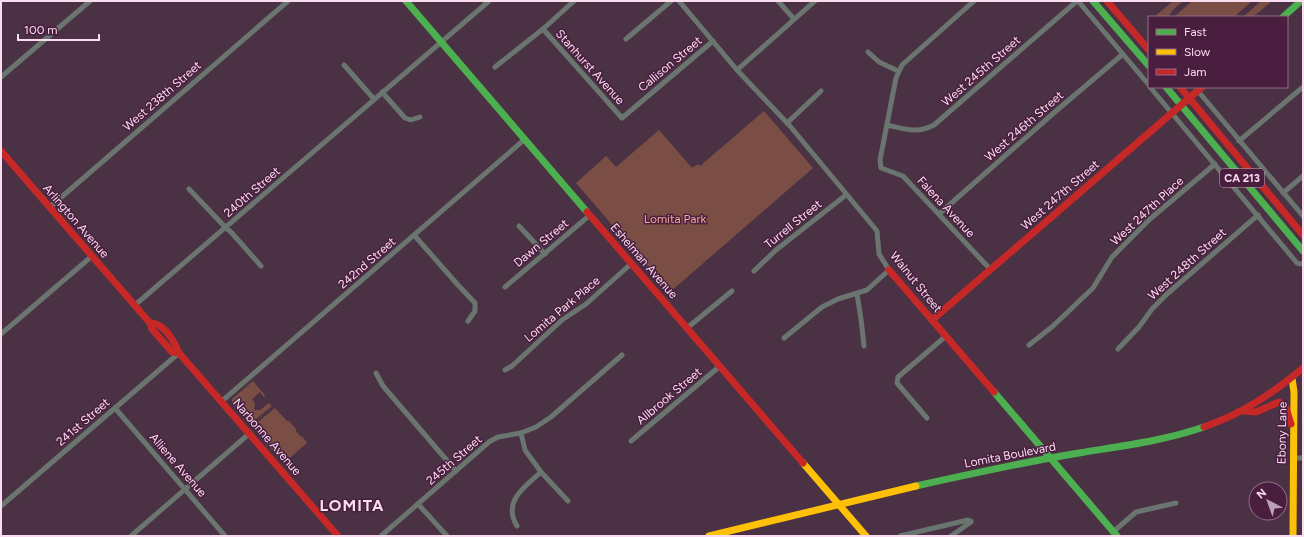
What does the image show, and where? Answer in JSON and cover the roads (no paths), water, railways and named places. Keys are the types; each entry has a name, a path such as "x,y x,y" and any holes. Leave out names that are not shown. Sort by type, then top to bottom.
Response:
{"main road":[{"name":"Eshelman Avenue","path":"406,1 866,536"},
{"path":"1093,1 1148,65"},
{"path":"1107,1 1148,49"},
{"path":"1284,16 1301,1"},
{"name":"CA 213","path":"1167,88 1303,251"},
{"name":"CA 213","path":"1181,88 1303,235"},
{"name":"West 247th Street","path":"932,320 1200,89"},
{"name":"Arlington Avenue","path":"1,151 134,305"},
{"name":"Walnut Street","path":"889,270 1115,534"},
{"name":"Narbonne Avenue","path":"134,305 172,352 179,353 338,536"},
{"name":"Lomita Boulevard","path":"709,536 971,474 1087,451 1153,441 1184,433 1212,424 1242,411 1276,390 1303,368"},
{"name":"Ebony Lane","path":"1292,378 1294,392 1292,428 1293,536"},
{"path":"1242,411 1256,412 1276,402 1281,402 1285,407 1292,428"}],"street":[{"path":"1,77 90,1"},
{"name":"West 238th Street","path":"50,207 288,1"},
{"name":"240th Street","path":"134,305 226,228 440,41 488,1"},
{"path":"495,67 543,29 574,1"},
{"path":"626,39 671,1"},
{"name":"Walnut Street","path":"680,1 737,70 787,123 877,231 879,254 889,270"},
{"path":"778,1 794,19"},
{"path":"737,70 815,1"},
{"path":"887,125 898,71 908,59 974,1"},
{"path":"1078,1 1148,84"},
{"name":"West 245th Street","path":"887,125 914,131 934,125 1078,1"},
{"name":"Stanhurst Avenue","path":"543,29 622,118"},
{"name":"Callison Street","path":"622,118 713,41"},
{"path":"868,52 879,62 898,71"},
{"name":"West 246th Street","path":"939,214 1123,54"},
{"path":"344,64 374,99"},
{"path":"1240,141 1303,87"},
{"path":"1152,88 1297,263 1303,263"},
{"path":"1200,89 1240,141 1303,216"},
{"path":"787,123 821,91"},
{"path":"382,92 405,118 411,120 420,117"},
{"name":"Falena Avenue","path":"887,125 880,160 881,168 903,176 990,269"},
{"name":"242nd Street","path":"222,401 525,139"},
{"name":"West 247th Place","path":"1029,344 1053,326 1092,288 1112,257 1150,219 1215,164"},
{"path":"1283,193 1303,176"},
{"path":"189,189 231,232 261,266"},
{"name":"Turrell Street","path":"754,271 776,250 846,194"},
{"name":"Dawn Street","path":"505,287 590,215"},
{"name":"West 248th Street","path":"1118,349 1139,327 1152,309 1258,215"},
{"path":"519,226 544,254"},
{"path":"414,235 475,303 475,311 468,321"},
{"path":"1,334 92,256"},
{"name":"Lomita Park Place","path":"505,370 562,320 586,304 632,263"},
{"path":"784,338 822,307 838,299 867,290 889,270"},
{"path":"687,328 732,291"},
{"path":"856,294 864,346"},
{"path":"927,418 897,383 898,377 946,336"},
{"name":"241st Street","path":"1,506 179,353"},
{"name":"245th Street","path":"381,536 489,442 498,437 521,433 536,427 551,417 622,355"},
{"name":"Allbrook Street","path":"631,441 720,366"},
{"path":"376,373 383,386 456,471"},
{"name":"Alliene Avenue","path":"115,408 225,536"},
{"path":"131,536 186,490 250,433"},
{"path":"521,433 525,450 541,472 568,501"},
{"path":"1293,458 1303,458"},
{"path":"517,526 512,519 512,505 515,498 519,492 541,472"},
{"path":"1115,534 1136,512 1176,503"},
{"path":"418,504 447,536"},
{"path":"900,536 968,520 971,521 951,536"}],"district":[{"name":"LOMITA","path":"352,505"}],"park label":[{"name":"Lomita Park","path":"675,219"}]}
